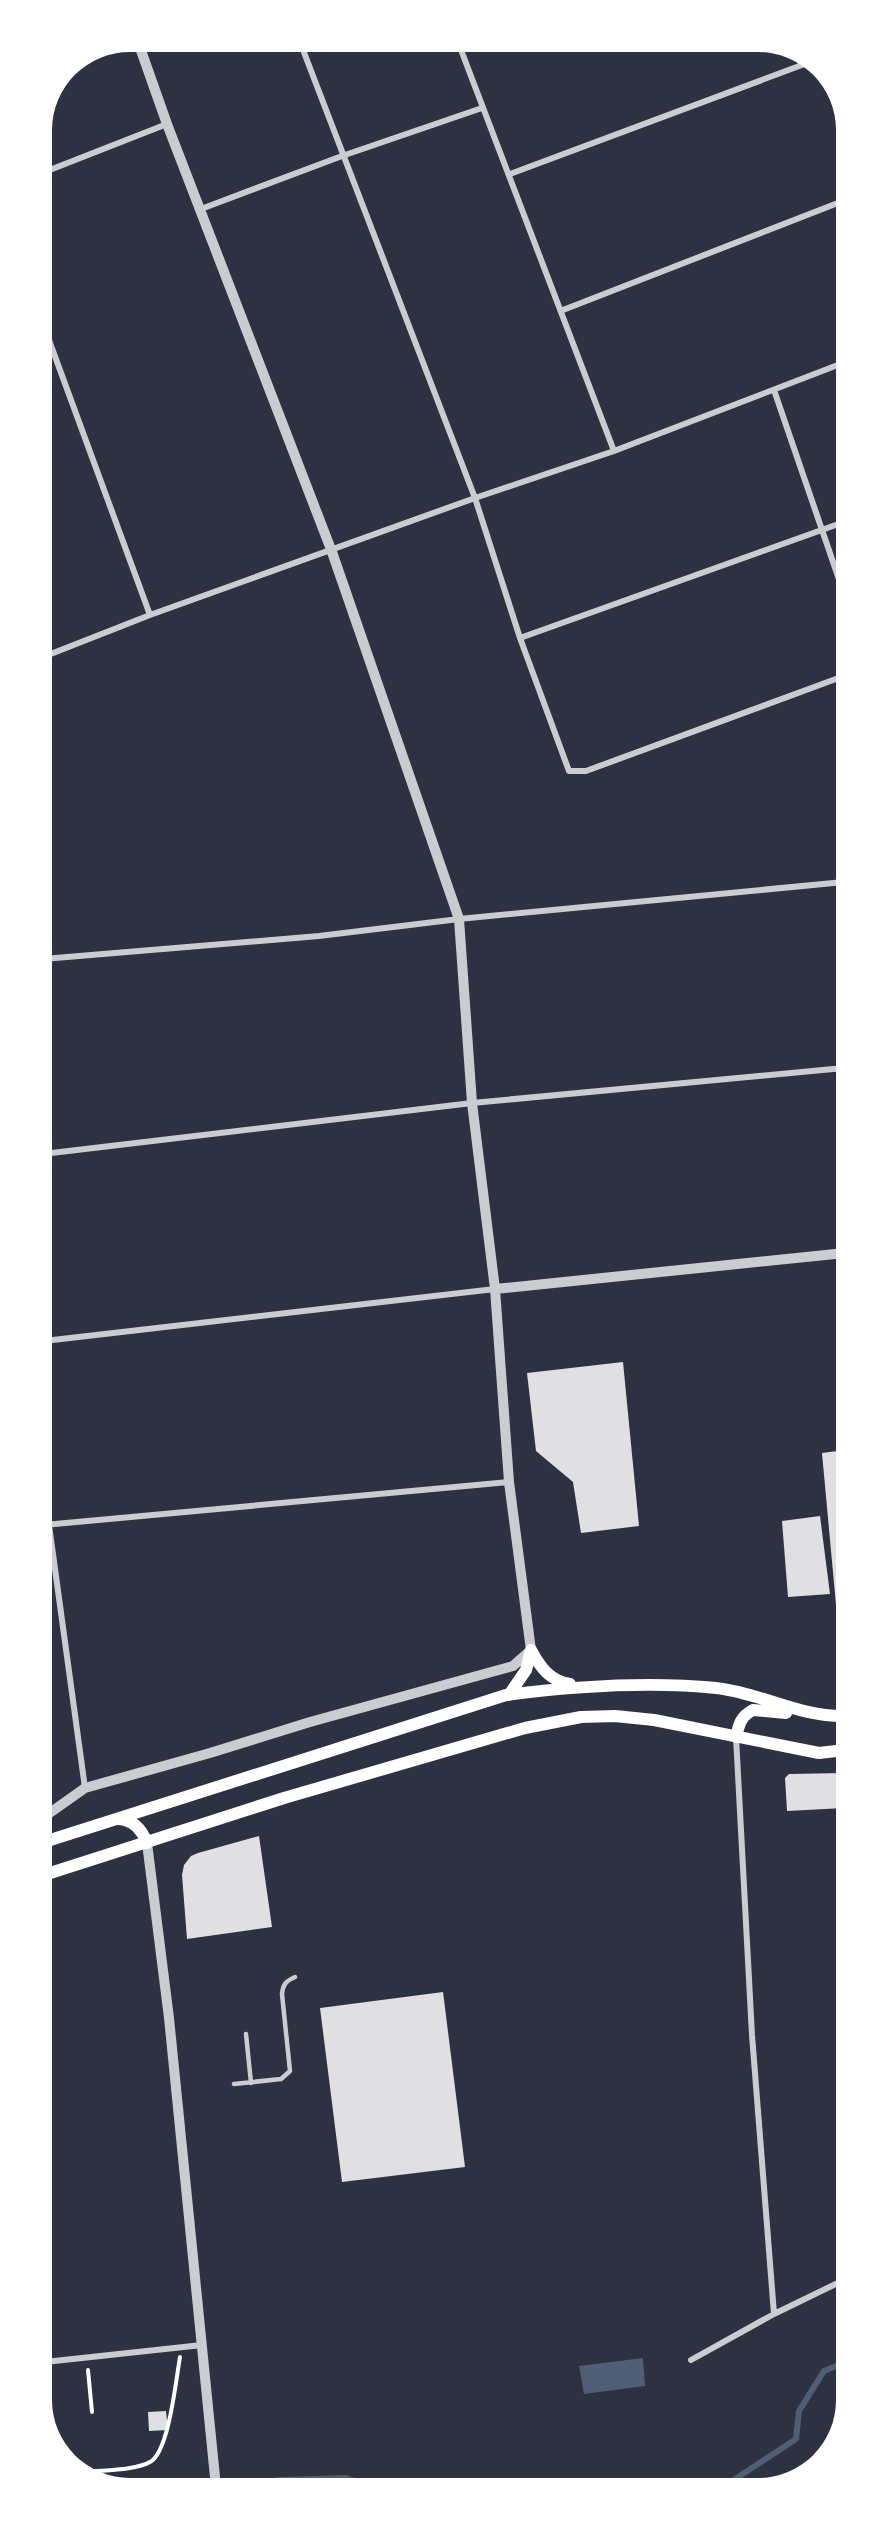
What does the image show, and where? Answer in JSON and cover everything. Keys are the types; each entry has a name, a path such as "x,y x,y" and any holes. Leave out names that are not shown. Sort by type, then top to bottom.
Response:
{"main road":[{"path":"531,1650 546,1673 564,1683 578,1686"},
{"path":"509,1695 526,1670 531,1650"},
{"path":"52,1839 509,1695 578,1686 717,1688 752,1695 814,1715"},
{"path":"736,1737 743,1716 753,1710 836,1716"},
{"path":"52,1873 284,1798 525,1728 570,1719 625,1717 687,1726 819,1753 836,1751"},
{"path":"111,1820 131,1821 140,1830 147,1843"}],"street":[{"path":"52,1811 85,1788 513,1666 531,1650 509,1482 495,1289 472,1103 459,919 333,552 166,124 141,52"},
{"path":"304,52 475,498 520,639 569,771 586,771 836,679"},
{"path":"462,53 615,451"},
{"path":"510,174 800,66"},
{"path":"201,209 342,156 482,108"},
{"path":"52,169 166,124"},
{"path":"562,310 836,204"},
{"path":"52,348 150,615"},
{"path":"52,653 150,615 333,552 475,498 615,451 836,366"},
{"path":"774,390 836,573"},
{"path":"520,639 836,525"},
{"path":"52,958 319,936 459,919 836,883"},
{"path":"52,1154 472,1103 836,1069"},
{"path":"52,1340 495,1289 836,1254"},
{"path":"52,1524 509,1482"},
{"path":"52,1565 85,1788"},
{"path":"736,1737 753,2035 774,2314"},
{"path":"147,1843 169,2018 215,2477"},
{"path":"691,2360 774,2314 836,2284"},
{"path":"52,2361 202,2345"}],"lane":[{"path":"234,2084 281,2079 290,2071 282,1994 283,1986 295,1977"},
{"path":"246,2034 251,2083"}],"path":[{"path":"98,2470 153,2461 164,2447 182,2347"},
{"path":"87,2357 92,2412"}],"water":[{"path":"643,2358 645,2386 584,2394 579,2366"}],"building":[{"path":"623,1362 639,1526 581,1533 573,1482 536,1451 527,1373"},
{"path":"836,1451 836,1605 822,1453"},
{"path":"820,1516 830,1594 788,1597 782,1521"},
{"path":"836,1773 836,1808 787,1811 785,1778 789,1774"},
{"path":"259,1836 272,1927 187,1939 182,1875 184,1865 191,1856 198,1853"},
{"path":"443,1992 465,2167 342,2182 320,2008"},
{"path":"166,2411 168,2430 149,2431 148,2412"}],"waterway":[{"path":"737,2478 796,2439 799,2411 824,2371 836,2366"}]}
